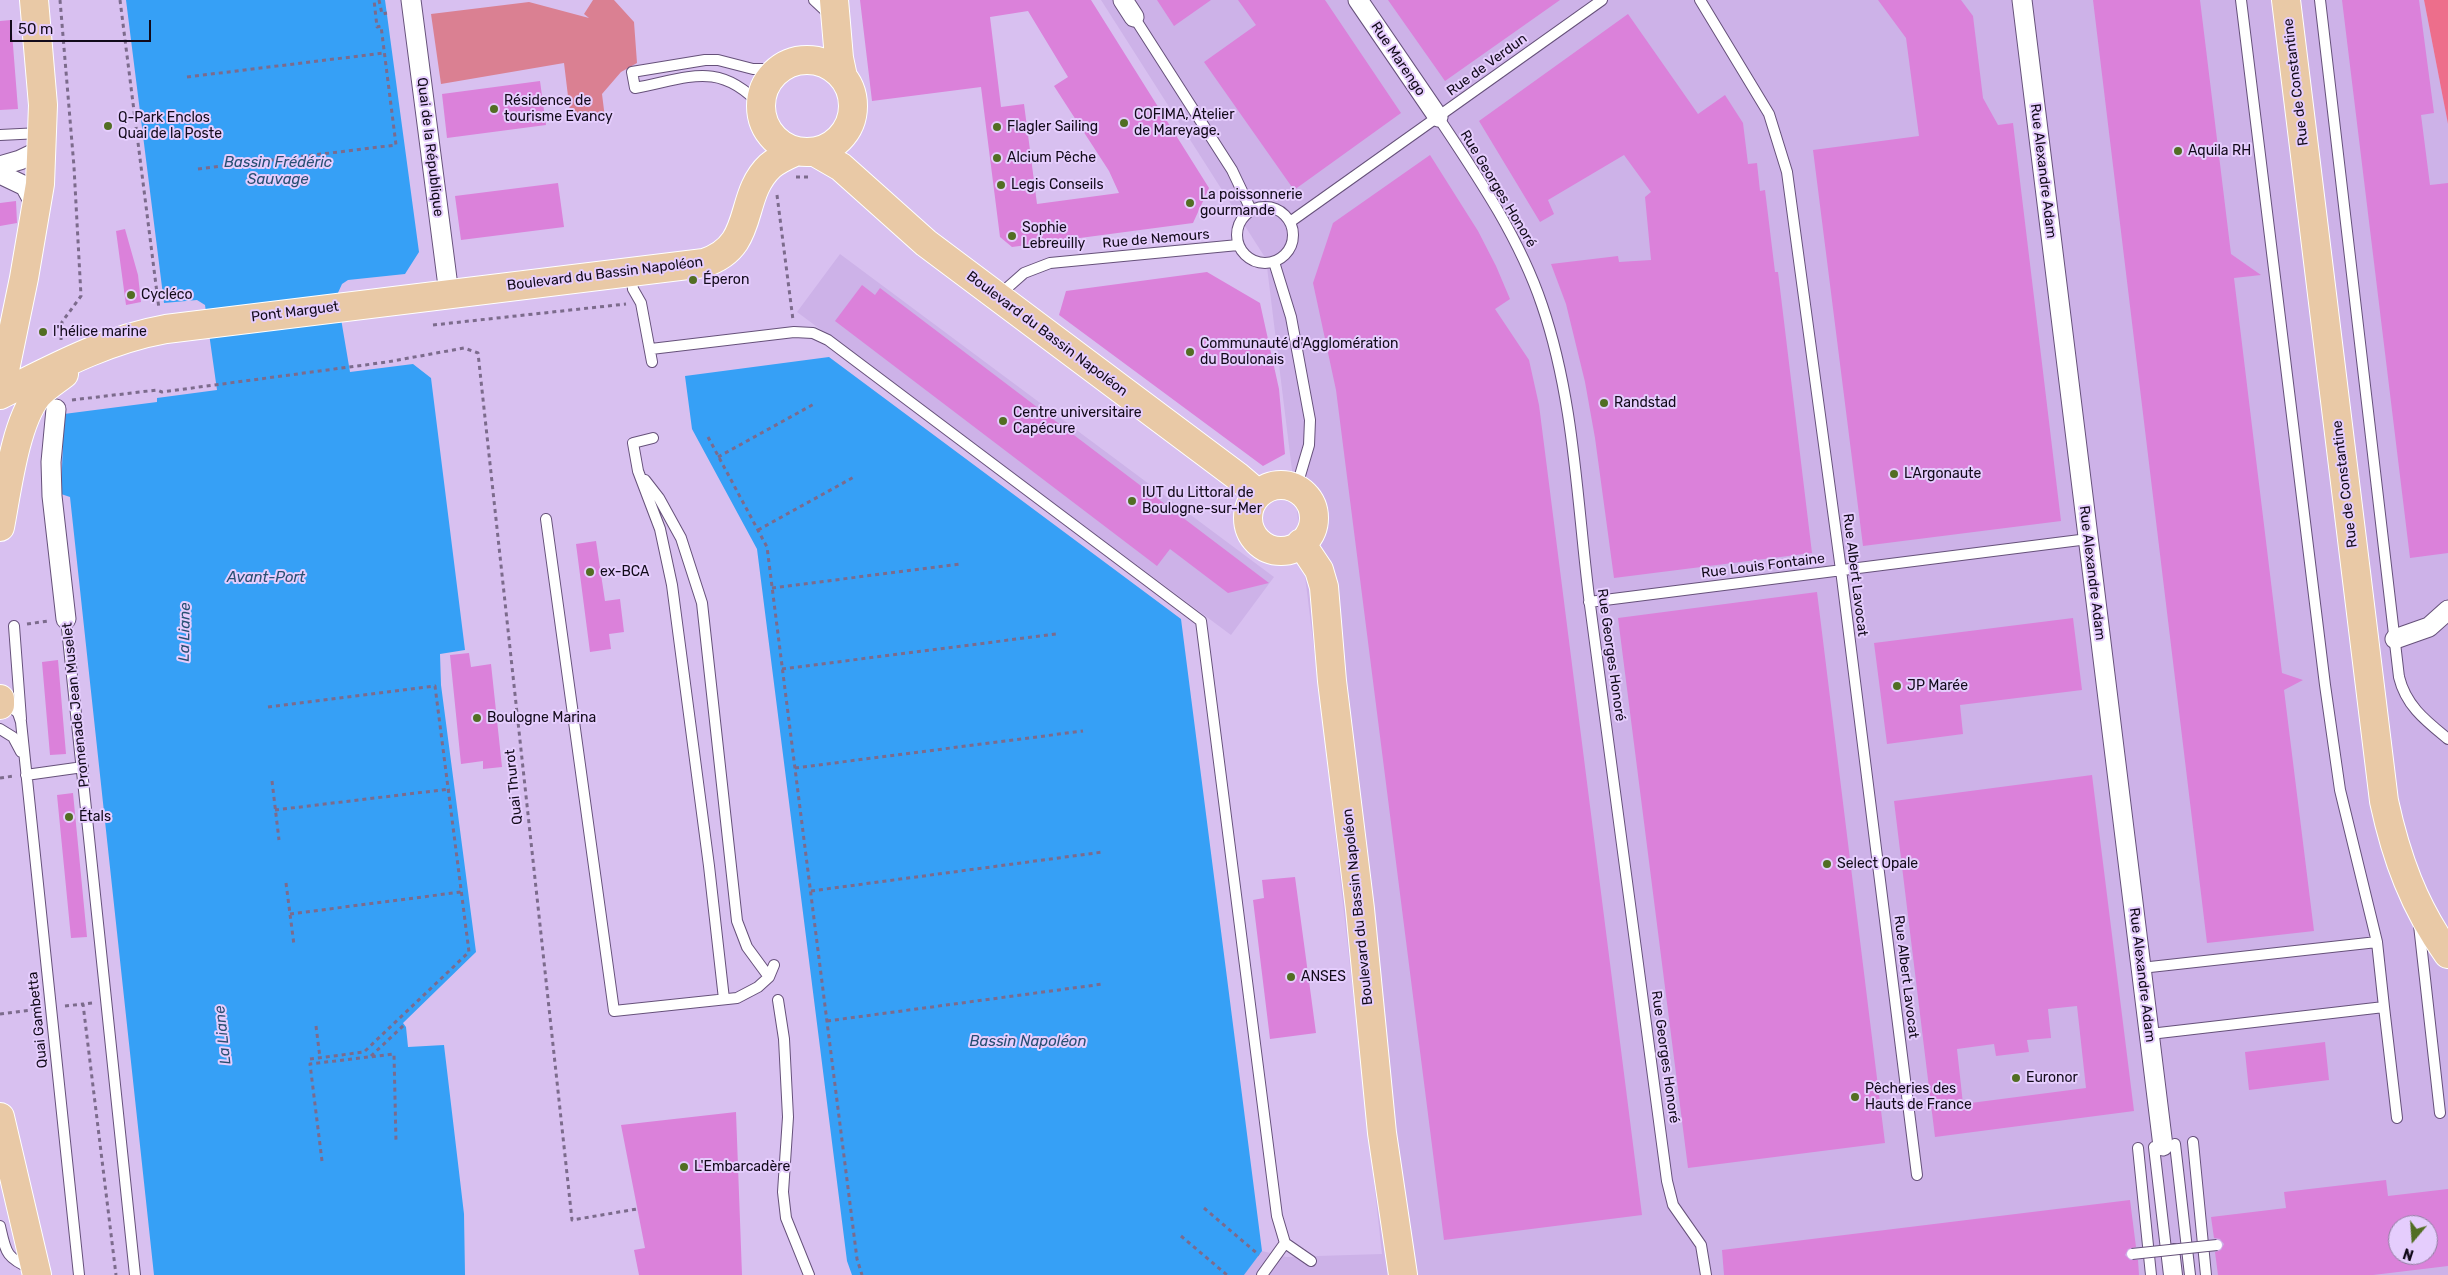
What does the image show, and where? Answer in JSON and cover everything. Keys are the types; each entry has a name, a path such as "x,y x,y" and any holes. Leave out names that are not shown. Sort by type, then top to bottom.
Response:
{"main road":[{"path":"0,394 37,208 43,141 43,105 34,0"},
{"name":"Rue de Constantine","path":"2286,0 2382,784 2394,844 2405,878 2417,904 2448,954"},
{"path":"835,10 839,58 843,77 852,96 852,118 856,139 854,156 863,188"},
{"path":"843,77 828,64 813,60 793,62 780,69 767,83 761,106 763,120 773,137 784,146 806,151 827,148 838,141 847,131 852,118"},
{"name":"Boulevard du Bassin Napoléon","path":"412,298 704,263 724,254 739,236 751,200 768,168 781,158 806,151 841,167 904,226 1237,476 1258,494"},
{"path":"24,278 23,315 26,350 32,360 40,366 60,356 113,341"},
{"name":"Pont Marguet","path":"113,341 172,328 412,298"},
{"path":"0,526 20,436 31,406 38,395 53,382 113,341"},
{"path":"0,394 60,356"},
{"path":"1280,485 1296,489 1309,500 1314,517 1312,530 1301,544 1289,549 1275,550 1263,545 1256,539 1250,527 1248,518 1251,505 1258,494 1268,488 1280,485"},
{"name":"Boulevard du Bassin Napoléon","path":"1301,544 1319,570 1324,587 1332,681 1360,909 1382,1132 1403,1275"},
{"path":"0,697 0,705"},
{"path":"0,1117 36,1273"}],"street":[{"name":"Quai de la République","path":"411,0 449,294"},
{"path":"1123,0 1134,17"},
{"name":"Rue Marengo","path":"1358,0 1438,117"},
{"name":"Rue Alexandre Adam","path":"2022,0 2164,1145"},
{"path":"0,166 20,160 43,141"},
{"path":"0,174 25,186 37,208"},
{"name":"Promenade Jean Muselet","path":"56,409 51,462 52,496 66,619"},
{"path":"2395,639 2429,627 2448,610"}],"lane":[{"path":"814,0 835,10"},
{"name":"Rue de Verdun","path":"1290,222 1602,0"},
{"name":"Rue Albert Lavocat","path":"1700,0 1764,103 1783,153 1841,570 1917,1175"},
{"path":"2241,0 2325,685 2340,790 2377,942 2396,1118"},
{"path":"2320,0 2399,677 2407,699 2425,721 2448,739"},
{"path":"1134,17 1232,170 1251,210"},
{"path":"761,106 746,90 734,82 719,76 703,76 635,88 632,72 699,60 718,60 752,69 780,69"},
{"path":"699,60 703,76"},
{"name":"Rue Georges Honoré","path":"1438,117 1524,258 1543,308 1557,358 1568,419 1590,602 1665,1165 1671,1197 1684,1221 1701,1245 1706,1275"},
{"path":"0,135 43,141"},
{"path":"1261,207 1275,209 1290,222 1293,231 1291,245 1285,255 1274,262 1255,262 1243,254 1238,245 1236,235 1238,225 1243,216 1251,210 1261,207"},
{"name":"Rue de Nemours","path":"997,296 1024,273 1050,263 1238,245"},
{"path":"1274,262 1293,328 1310,420 1309,445 1296,489"},
{"path":"631,272 633,289 641,303 652,362"},
{"path":"651,349 794,332 813,334 828,340 1201,621 1277,1216 1285,1243 1310,1261"},
{"path":"653,438 634,444 638,471 660,529 672,585 709,866 724,999"},
{"path":"638,471 659,498 682,538 702,604 737,921 747,947 769,977"},
{"path":"546,519 614,1011 737,998 758,987 769,977 774,966"},
{"name":"Rue Louis Fontaine","path":"1590,602 2088,539"},
{"name":"Promenade Jean Muselet","path":"66,619 135,1275"},
{"path":"14,626 25,762"},
{"path":"0,697 18,714 21,722"},
{"path":"0,729 16,740 25,762"},
{"name":"Quai Gambetta","path":"25,762 79,1275"},
{"path":"26,775 83,767"},
{"path":"2417,904 2440,1113"},
{"path":"2142,968 2377,942"},
{"path":"778,1000 784,1039 788,1117 783,1192 786,1218 810,1275"},
{"path":"2150,1034 2384,1007"},
{"path":"2193,1142 2206,1275"},
{"path":"2164,1145 2169,1275"},
{"path":"2164,1145 2190,1275"},
{"path":"2138,1148 2151,1275"},
{"path":"0,1226 5,1249 10,1258 36,1273"},
{"path":"1262,1275 1285,1243"},
{"path":"2132,1254 2217,1245"},
{"path":"2174,1249 2177,1275"}],"path":[{"path":"60,0 74,167 81,296 62,322 60,356"},
{"path":"120,0 158,305 172,328"},
{"path":"198,169 396,145 381,26 377,26 374,0"},
{"path":"379,0 382,14 387,13"},
{"path":"188,76 384,53"},
{"path":"768,168 783,178 776,186 794,332"},
{"path":"433,325 641,303"},
{"name":"Quai Thurot","path":"75,398 157,390 162,392 387,362 464,348 478,352 572,1220 638,1209"},
{"path":"718,457 814,404"},
{"path":"708,437 767,547 857,1259 862,1275"},
{"path":"758,530 854,477"},
{"path":"772,588 960,564"},
{"path":"14,626 66,619"},
{"path":"782,669 1056,634"},
{"path":"268,707 436,686 450,789 469,952 364,1052 310,1059"},
{"path":"795,768 1084,731"},
{"path":"272,781 279,840"},
{"path":"275,810 450,789"},
{"path":"810,891 1103,852"},
{"path":"286,883 294,945"},
{"path":"290,914 461,892"},
{"path":"827,1021 1103,984"},
{"path":"370,1056 404,1024"},
{"path":"316,1026 320,1058"},
{"path":"322,1161 310,1064 394,1054 396,1142"},
{"path":"1204,1208 1259,1256"},
{"path":"1181,1236 1226,1275"},
{"path":"114,1254 116,1275"}],"shaded area":[{"path":"593,0 614,0 634,22 637,63 621,72 602,94 605,118 571,121 564,63 441,84 431,14 529,2 589,18 584,14"},
{"path":"1101,0 2424,0 2448,124 2448,1275 1244,1275 1262,1251 1286,1257 1382,1254 1321,706 1266,259"},
{"path":"2424,0 2448,0 2448,124"},
{"name":"Centre universitaire Capécure","path":"840,254 1274,577 1231,635 797,312"}],"water":[{"name":"Avant-Port","path":"126,0 385,0 419,252 405,274 348,280 342,284 337,295 350,372 413,364 431,378 465,650 440,654 441,685 476,952 403,1023 406,1027 408,1047 444,1045 464,1214 465,1275 154,1275 70,497 61,494 64,414 157,402 157,398 217,390 205,305 197,300 164,303"},
{"name":"Bassin Napoléon","path":"829,357 1181,619 1262,1251 1244,1275 852,1275 847,1261 757,549 692,429 685,376"}],"building":[{"path":"860,0 1091,0 1209,188 1193,223 1012,247 1000,237 981,87 872,101","holes":["1028,11 1068,77 1054,86 1109,171 1119,193 1037,204 1024,104 1001,107 990,17"]},
{"path":"1157,0 1211,0 1174,26"},
{"path":"1238,0 1325,0 1401,113 1294,190 1204,62 1256,25"},
{"path":"1388,0 1560,0 1445,81"},
{"path":"1878,0 1961,0 1973,16 1983,98 1998,125 2013,123 2061,521 1863,546 1813,150 1919,136 1906,38"},
{"path":"2093,0 2200,0 2231,254 2261,275 2234,278 2282,673 2303,680 2284,690 2314,931 2207,943"},
{"path":"2342,0 2419,0 2434,113 2421,115 2430,185 2448,183 2448,553 2410,558"},
{"path":"1628,14 1698,114 1725,95 1743,123 1748,164 1757,163 1760,191 1765,190 1775,272 1778,272 1812,553 1614,578 1595,438 1585,382 1566,304 1551,264 1618,256 1619,262 1651,260 1645,197 1651,192 1624,155 1548,200 1554,214 1540,222 1479,121"},
{"path":"11,20 18,109 0,110 0,21"},
{"name":"Résidence de tourisme Evancy","path":"540,81 546,125 447,138 442,94"},
{"path":"1430,155 1478,231 1496,266 1510,299 1495,309 1529,360 1539,405 1642,1215 1444,1240 1336,390 1313,283 1333,223"},
{"path":"558,183 564,227 461,240 455,196"},
{"path":"16,201 17,223 0,226 0,203"},
{"path":"125,229 138,275 141,302 126,305 116,231"},
{"name":"Communauté d'Agglomération du Boulonais","path":"1207,272 1260,303 1279,389 1285,454 1263,466 1059,315 1066,291"},
{"name":"Centre universitaire Capécure","path":"862,285 875,295 880,288 1269,583 1228,593 1170,549 1157,566 835,321"},
{"name":"ex-BCA","path":"596,541 605,601 620,599 624,632 609,634 611,649 590,652 576,544"},
{"path":"1817,592 1885,1143 1688,1168 1618,618"},
{"path":"2073,618 2082,690 1960,705 1963,734 1887,744 1874,643"},
{"name":"Boulogne Marina","path":"469,653 471,667 491,664 502,767 483,769 483,761 461,764 450,655"},
{"path":"58,660 66,754 50,755 42,662"},
{"path":"2092,775 2134,1111 1935,1137 1894,801","holes":["2077,1006 2086,1088 1963,1104 1957,1049 1994,1044 1996,1056 2029,1052 2027,1040 2051,1038 2048,1009"]},
{"path":"73,793 87,937 71,938 57,795"},
{"name":"ANSES","path":"1295,877 1316,1033 1270,1039 1253,900 1264,898 1262,880"},
{"path":"2325,1042 2329,1080 2249,1090 2245,1052"},
{"name":"L'Embarcadère","path":"736,1112 742,1275 639,1275 634,1250 645,1248 621,1125"},
{"path":"2386,1180 2388,1196 2448,1189 2448,1266 2373,1275 2218,1275 2215,1252 2221,1250 2224,1244 2220,1239 2214,1238 2211,1217 2286,1208 2284,1192"},
{"path":"2130,1200 2136,1247 2128,1249 2125,1255 2130,1260 2138,1260 2139,1275 1724,1275 1722,1250"}],"place":[{"name":"Résidence de tourisme Evancy","path":"494,109"},
{"name":"COFIMA, Atelier de Mareyage.","path":"1124,123"},
{"name":"Q-Park Enclos Quai de la Poste","path":"108,126"},
{"name":"Flagler Sailing","path":"997,127"},
{"name":"Aquila RH","path":"2178,151"},
{"name":"Alcium Pêche","path":"997,158"},
{"name":"Legis Conseils","path":"1001,185"},
{"name":"La poissonnerie gourmande","path":"1190,203"},
{"name":"Sophie Lebreuilly","path":"1012,236"},
{"name":"Éperon","path":"693,280"},
{"name":"Cycléco","path":"131,295"},
{"name":"l'hélice marine","path":"43,332"},
{"name":"Communauté d'Agglomération du Boulonais","path":"1190,352"},
{"name":"Randstad","path":"1604,403"},
{"name":"Centre universitaire Capécure","path":"1003,421"},
{"name":"L'Argonaute","path":"1894,474"},
{"name":"IUT du Littoral de Boulogne-sur-Mer","path":"1132,501"},
{"name":"ex-BCA","path":"590,572"},
{"name":"JP Marée","path":"1897,686"},
{"name":"Boulogne Marina","path":"477,718"},
{"name":"Étals","path":"69,817"},
{"name":"Select Opale","path":"1827,864"},
{"name":"ANSES","path":"1291,977"},
{"name":"Euronor","path":"2016,1078"},
{"name":"Pêcheries des Hauts de France","path":"1855,1097"},
{"name":"L'Embarcadère","path":"684,1167"}],"water label":[{"name":"Bassin Frédéric Sauvage","path":"278,172"},
{"name":"La Liane","path":"185,632"},
{"name":"La Liane","path":"223,1035"}]}
